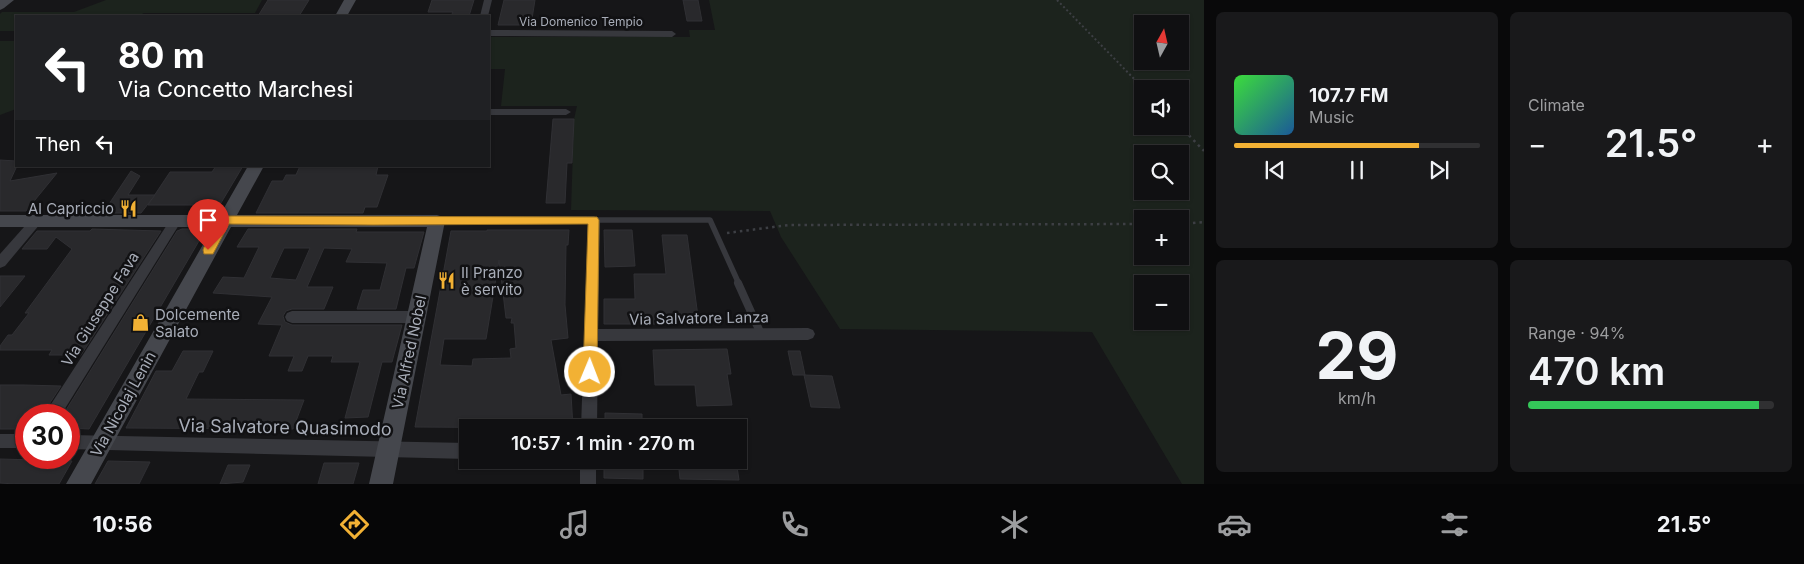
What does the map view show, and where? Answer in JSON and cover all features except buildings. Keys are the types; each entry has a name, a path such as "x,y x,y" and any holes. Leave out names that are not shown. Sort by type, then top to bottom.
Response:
{"main road":[{"path":"0,6 8,0"},
{"path":"342,15 350,0"},
{"name":"Via Nicolaj Lenin","path":"78,484 255,167"},
{"path":"0,221 437,221"},
{"name":"Via Alfred Nobel","path":"381,484 437,221"}],"street":[{"path":"484,15 488,0"},
{"name":"Via Domenico Tempio","path":"490,33 672,34"},
{"path":"490,112 566,112"},
{"path":"0,263 36,220"},
{"name":"Via Giuseppe Fava","path":"59,404 176,220"},
{"path":"437,221 594,220 589,419"},
{"path":"292,317 417,317"},
{"name":"Via Salvatore Lanza","path":"591,335 808,334"},
{"path":"0,441 15,441"},
{"name":"Via Salvatore Quasimodo","path":"80,442 459,451"},
{"path":"588,469 588,484"}],"lane":[{"path":"594,220 710,220 761,334"}],"path":[{"path":"1057,0 1135,80"},
{"path":"1189,135 1204,151"},
{"path":"1189,223 1204,222"},
{"path":"716,235 789,225 1134,224"}],"shaded area":[{"path":"106,0 262,0 255,13 15,15 15,31 0,31 0,14 2,12 74,12"},
{"path":"709,0 1204,0 1204,484 1182,484 1092,332 840,329 781,237 770,211 571,210 574,119 577,106 501,106 505,69 490,69 490,37 690,37 689,30 715,30"},
{"path":"0,41 15,41 15,109 0,115"}],"place":[{"name":"Al Capriccio","path":"128,208"},
{"name":"Il Pranzo è servito","path":"447,281"},
{"name":"Dolcemente Salato","path":"141,323"}],"route":[{"path":"208,250 226,220 594,220 590,372"}]}
